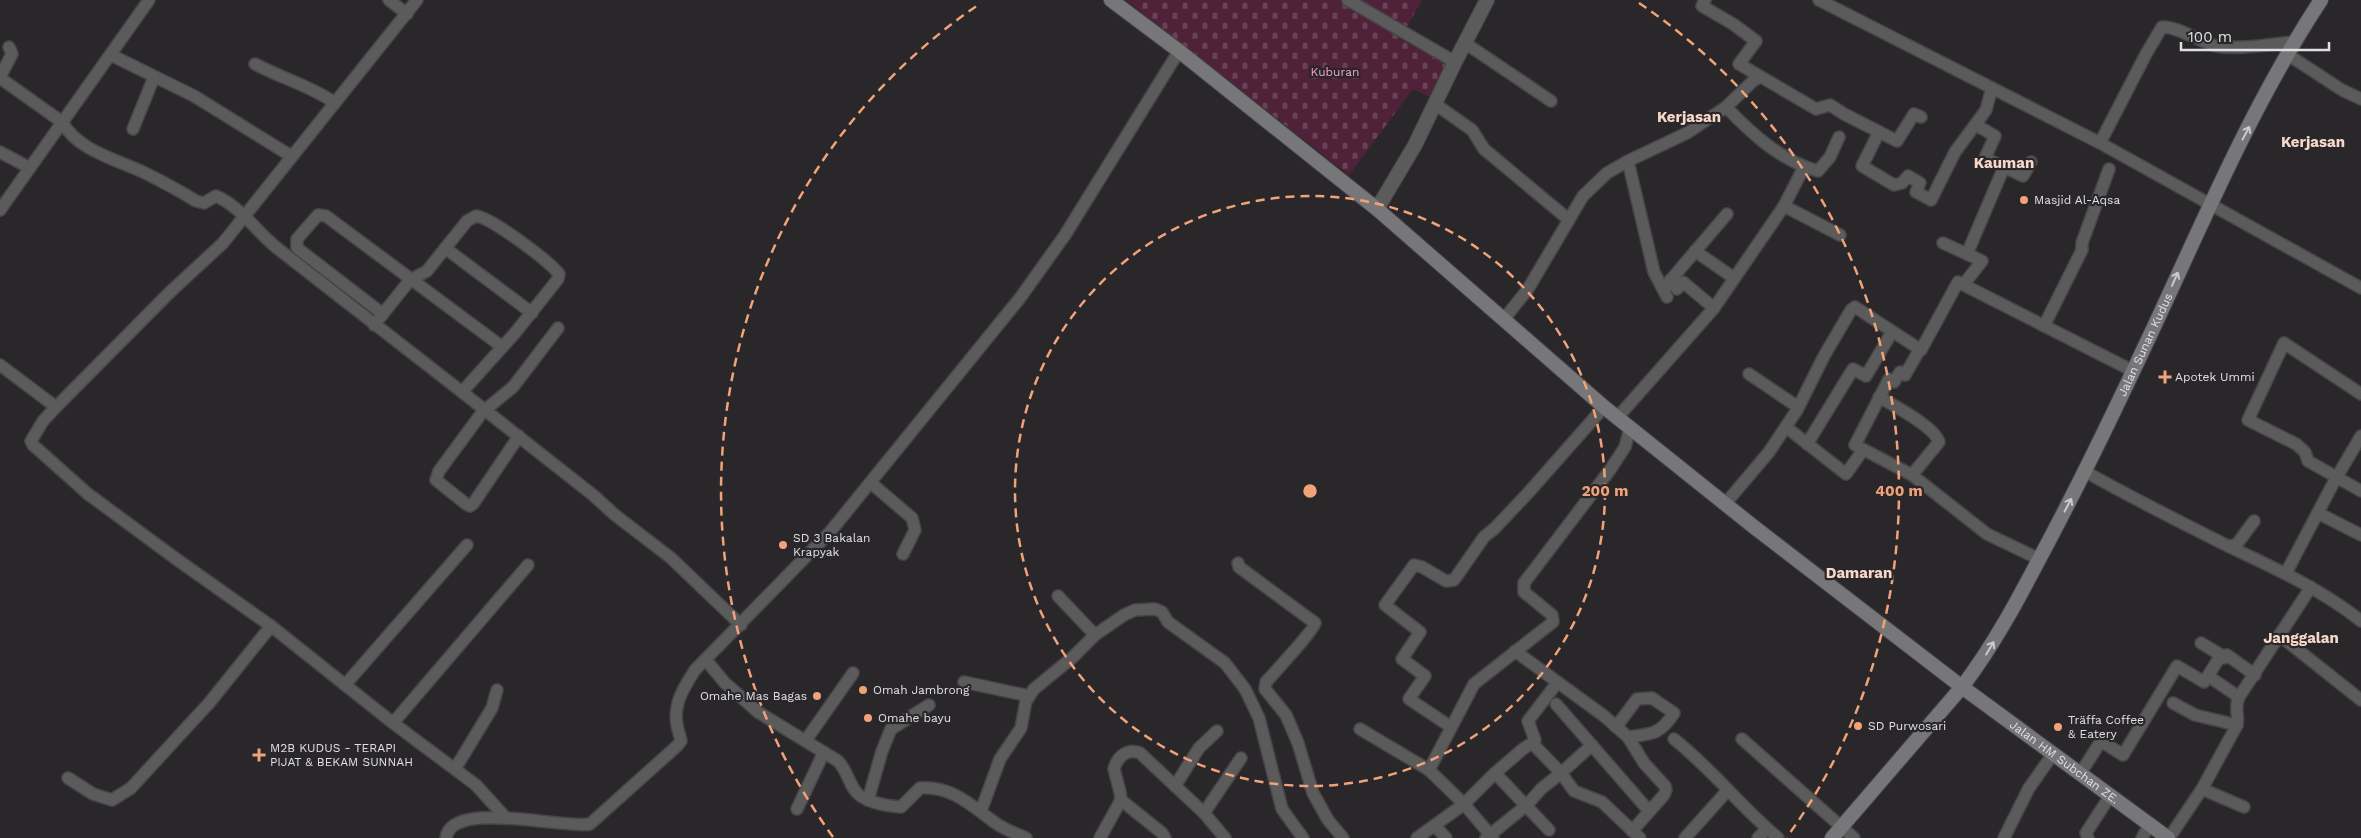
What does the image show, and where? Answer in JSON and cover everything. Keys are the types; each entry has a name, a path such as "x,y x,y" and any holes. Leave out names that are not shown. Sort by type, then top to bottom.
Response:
{"main road":[{"name":"Jalan HM Subchan ZE.","path":"1111,0 1179,51 1377,209 1604,407 1724,504 1962,687 2168,838"},
{"name":"Jalan Sunan Kudus","path":"1836,833 1962,687 1995,639 2086,472 2210,203 2290,48 2321,0"}],"street":[{"path":"0,210 149,0"},
{"path":"389,0 406,14"},
{"path":"418,0 223,243 169,293 56,407 35,433 32,444 88,494 179,562 271,626 393,724 483,790 505,817"},
{"path":"1348,0 1454,62"},
{"path":"1377,209 1415,145 1454,62 1487,0"},
{"path":"1705,0 1702,6 1733,24 1756,41 1739,64 1816,108 1830,105 1897,141 1914,114 1921,117"},
{"path":"1819,0 2100,143 2361,288"},
{"path":"2100,143 2162,27 2168,27 2196,40 2217,46 2290,48 2342,90 2361,99"},
{"path":"1465,43 1551,101"},
{"path":"9,47 12,54 0,77 62,122 66,130 94,151 146,174 196,201 204,203 216,196 245,216 262,236 672,558 741,625"},
{"path":"446,838 450,827 458,821 505,817 553,823 590,824 677,746 681,741 677,725 679,699 682,690 695,670 800,565 871,483 1026,290 1065,235 1179,51"},
{"path":"111,55 194,96 292,156"},
{"path":"255,64 275,75 320,93 335,103"},
{"path":"133,129 154,77"},
{"path":"1504,319 1519,303 1568,219 1584,196 1607,173 1628,161 1673,141 1726,107 1754,80 1761,77"},
{"path":"1925,211 1955,152 1986,110 1992,88"},
{"path":"1435,104 1472,130 1484,149 1568,219"},
{"path":"1726,107 1762,142 1804,167 1818,171 1830,157 1839,137"},
{"path":"1976,125 1995,136 1985,158 2023,176 2030,162"},
{"path":"1879,132 1862,166 1894,185 1902,183 1908,176 1920,182 1916,192 1931,200"},
{"path":"0,152 30,168"},
{"path":"1628,161 1654,272 1667,289"},
{"path":"1618,418 1714,308 1784,206 1804,167"},
{"path":"1967,254 2004,167"},
{"path":"2044,326 2082,250 2082,243 2109,169"},
{"path":"1784,206 1840,235"},
{"path":"1667,289 1695,251 1727,214"},
{"path":"383,314 299,251 296,244 297,239 318,215 323,215 502,346"},
{"path":"374,325 410,280 427,270 467,221 476,216 487,219 522,243 559,274 558,280 532,313 462,392"},
{"path":"1943,243 1982,261 1964,284"},
{"path":"445,248 532,313"},
{"path":"1695,251 1734,278"},
{"path":"1667,289 1677,289 1683,282 1714,308"},
{"path":"2039,560 1987,534 1912,475 1855,445 1857,440 1889,380 1894,382 1900,372 1905,375 1956,282 1964,284 2133,371"},
{"path":"1724,504 1769,452 1786,427 1824,356 1854,308 1857,308 1920,349"},
{"path":"519,436 470,506 436,480 439,471 485,410 512,387 558,328"},
{"path":"1808,444 1853,369 1866,376 1892,332"},
{"path":"2361,394 2284,343 2248,420 2296,444 2305,452 2308,461 2361,491"},
{"path":"0,365 56,407"},
{"path":"1749,374 1798,407"},
{"path":"1879,397 1928,429 1938,438 1939,442 1912,475"},
{"path":"1451,727 1409,699 1425,676 1402,659 1420,632 1385,605 1414,565 1422,567 1446,581 1454,580 1484,536 1495,528 1528,493 1604,407"},
{"path":"1786,427 1846,474 1862,450"},
{"path":"1429,770 1474,684 1534,638 1554,620 1552,615 1524,592 1524,584 1610,470 1625,447 1630,428"},
{"path":"2286,573 2336,478 2361,436"},
{"path":"2086,472 2140,502 2286,573 2344,608 2361,622"},
{"path":"871,483 912,518 915,530 903,554"},
{"path":"2318,513 2361,535"},
{"path":"2230,546 2237,544 2254,521"},
{"path":"345,685 467,545"},
{"path":"1238,563 1239,568 1315,623 1306,637 1266,682 1265,689 1286,715 1298,743 1313,793 1328,820 1343,838"},
{"path":"393,724 528,565"},
{"path":"2168,838 2202,789 2237,725 2238,718 2235,706 2239,697 2311,587"},
{"path":"1058,596 1095,635"},
{"path":"981,811 1000,759 1021,728 1028,696 1108,625 1135,610 1155,609 1162,612 1168,622 1179,631 1225,663 1245,689 1254,705 1266,742 1278,798 1286,815 1303,838"},
{"path":"68,778 93,794 112,800 131,788 210,702 271,626"},
{"path":"2279,635 2361,700"},
{"path":"2201,643 2224,658 2227,655 2255,675"},
{"path":"1516,651 1628,737 1644,763 1666,790 1649,811 1636,834 1602,802 1574,791 1532,743"},
{"path":"2080,774 2101,741 2124,755 2171,665 2204,682 2220,655"},
{"path":"706,660 725,683 758,712 806,740 843,766 854,791 868,800 901,807 920,788 926,788 962,797 996,823 1026,838"},
{"path":"806,740 853,673"},
{"path":"2208,676 2239,697"},
{"path":"964,682 1028,696"},
{"path":"1417,838 1464,804 1495,773 1535,740 1528,721 1557,683"},
{"path":"455,769 492,708 497,690"},
{"path":"1616,726 1637,699 1652,698 1674,713 1668,722 1656,733 1628,737"},
{"path":"2173,703 2195,716 2237,725"},
{"path":"1556,704 1622,777 1649,811"},
{"path":"868,800 882,751 891,729 929,705"},
{"path":"1360,729 1429,770 1464,804 1490,837 1592,745"},
{"path":"1174,786 1200,748 1217,731"},
{"path":"1674,739 1709,770 1742,806 1778,838"},
{"path":"1742,739 1836,833 1854,838"},
{"path":"1100,838 1121,800 1114,769 1121,756 1134,750 1140,753 1204,813 1225,838"},
{"path":"797,809 824,752"},
{"path":"2004,838 2029,788 2053,754"},
{"path":"1204,813 1241,758"},
{"path":"1495,773 1549,830"},
{"path":"2202,789 2244,807"},
{"path":"1685,838 1728,790"},
{"path":"2086,837 2110,796"},
{"path":"1121,800 1162,832 1165,838"},
{"path":"2142,838 2150,824"},
{"path":"1436,826 1446,838"},
{"path":"1758,838 1767,829"}],"green space":[{"name":"Kuburan","path":"1126,0 1422,0 1400,39 1452,67 1437,100 1413,89 1349,175"}],"place":[{"name":"Masjid Al-Aqsa","path":"2024,200"},
{"name":"Apotek Ummi","path":"2165,377"},
{"name":"SD 3 Bakalan Krapyak","path":"783,545"},
{"name":"Omah Jambrong","path":"863,690"},
{"name":"Omahe Mas Bagas","path":"817,696"},
{"name":"Omahe bayu","path":"868,718"},
{"name":"SD Purwosari","path":"1858,726"},
{"name":"Träffa Coffee & Eatery","path":"2058,727"},
{"name":"M2B KUDUS - TERAPI PIJAT & BEKAM SUNNAH","path":"259,755"}],"district":[{"name":"Kerjasan","path":"1689,117"},
{"name":"Kerjasan","path":"2313,142"},
{"name":"Kauman","path":"2004,163"},
{"name":"Damaran","path":"1859,573"},
{"name":"Janggalan","path":"2301,638"}]}
